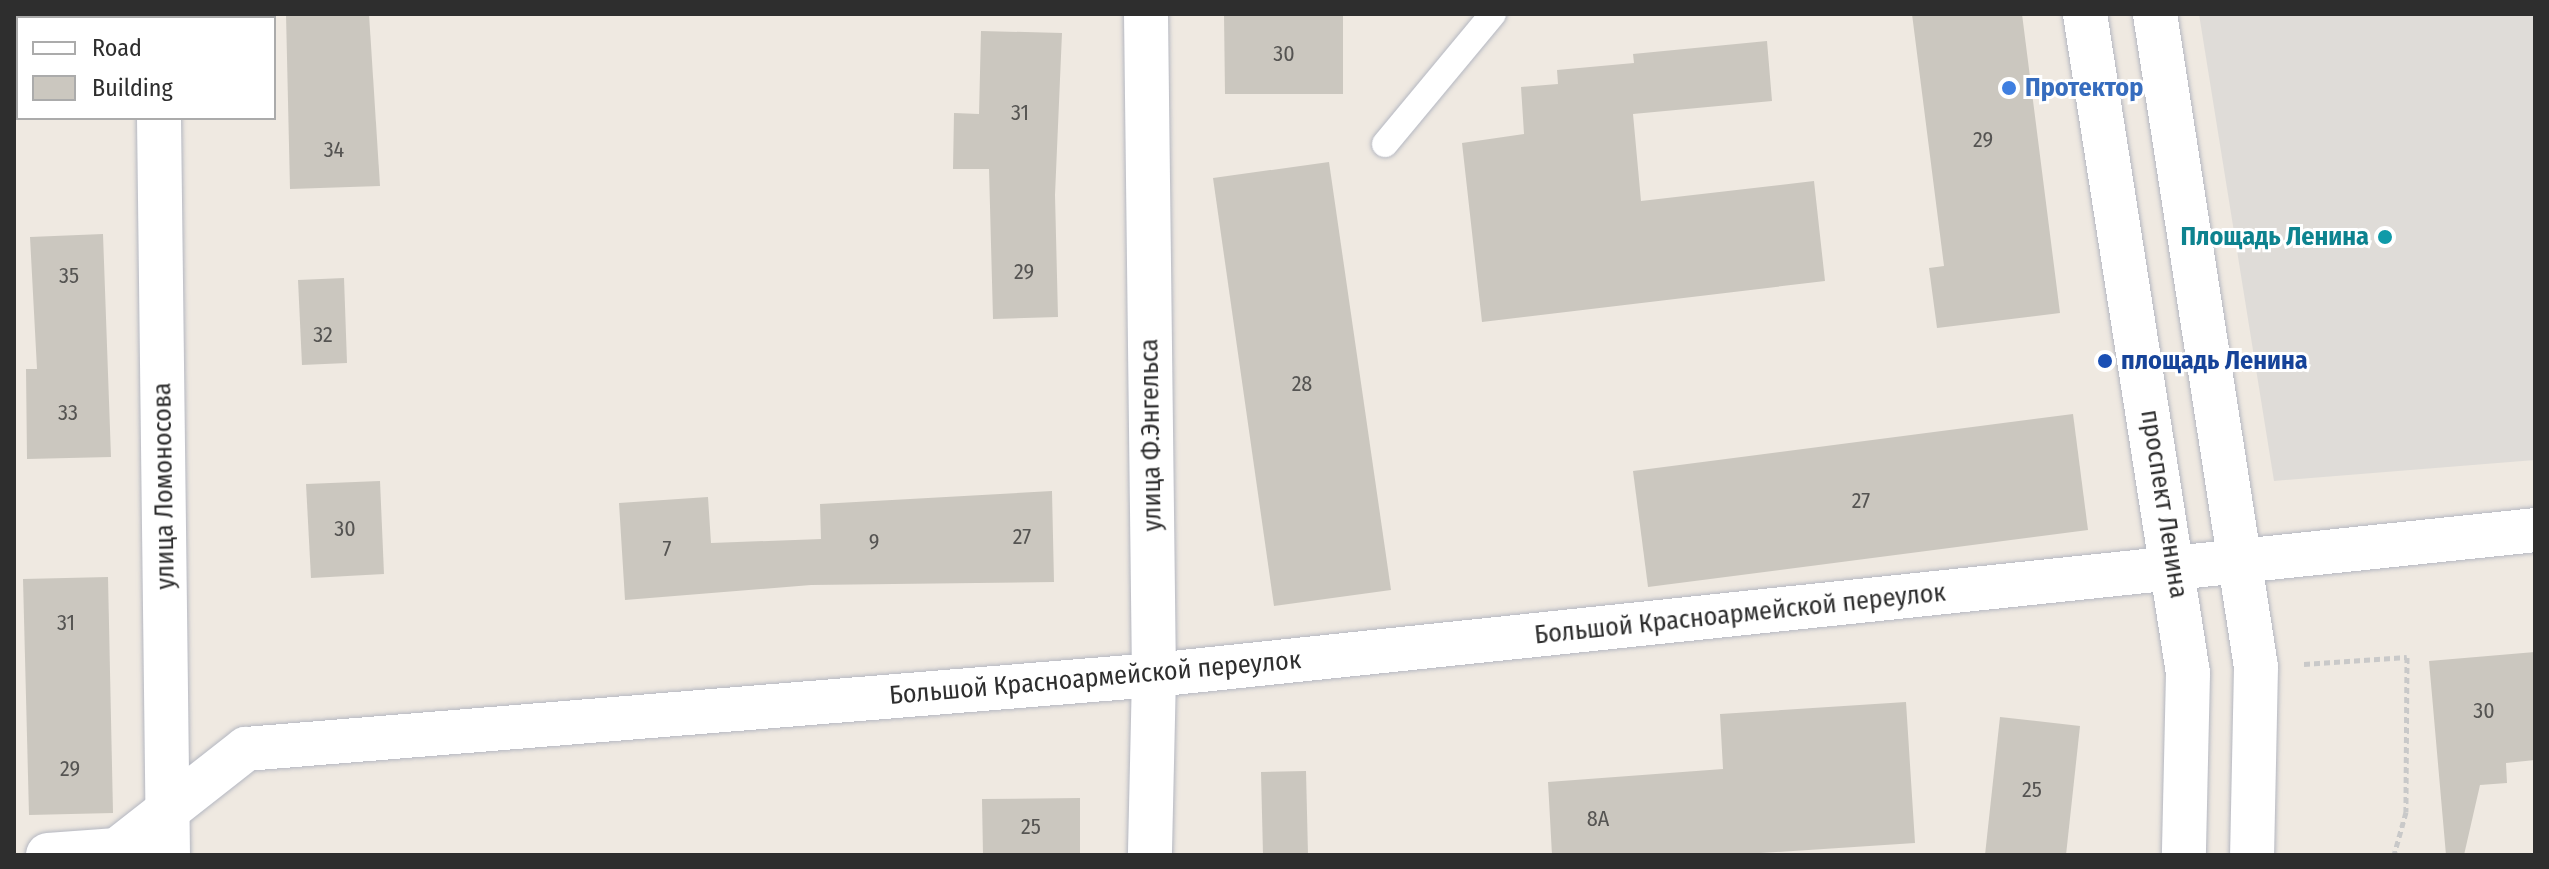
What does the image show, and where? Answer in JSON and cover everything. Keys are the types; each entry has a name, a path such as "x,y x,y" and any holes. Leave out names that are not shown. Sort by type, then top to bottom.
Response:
{"street":[{"name":"улица Ф.Энгельса","path":"1146,14 1154,675 1150,855"},
{"name":"проспект Ленина","path":"2085,14 2175,568 2188,673 2184,855"},
{"path":"2155,14 2256,667 2252,855"},
{"name":"улица Ломоносова","path":"159,120 168,855"},
{"name":"Большой Красноармейской переулок","path":"48,855 117,850 246,749 1154,675 2175,568 2241,557 2535,530"}],"lane":[{"path":"1385,144 1493,14"}],"path":[{"path":"2256,667 2407,657 2406,812 2394,855"}],"shaded area":[{"name":"Площадь Ленина","path":"2199,14 2535,14 2535,460 2274,481"}],"building":[{"path":"286,14 369,14 380,186 290,189"},
{"path":"1224,14 1343,14 1343,94 1225,94"},
{"path":"1912,14 2022,14 2060,313 1937,328 1929,268 1944,266"},
{"path":"981,31 1062,33 1055,195 1058,317 993,319 989,169 953,169 954,113 979,114"},
{"path":"1767,41 1772,101 1633,114 1641,201 1814,181 1825,281 1482,322 1462,143 1524,134 1521,87 1558,84 1557,70 1634,63 1633,54"},
{"path":"1329,162 1391,590 1274,606 1213,178"},
{"path":"103,234 111,457 27,459 26,369 37,369 30,237"},
{"path":"344,278 347,363 302,365 298,280"},
{"path":"2073,414 2088,530 1648,587 1633,471"},
{"path":"380,481 384,574 311,578 306,484"},
{"path":"1052,491 1054,582 811,585 625,600 619,503 708,497 711,543 821,539 820,504"},
{"path":"108,577 113,813 29,815 23,579"},
{"path":"2535,652 2535,760 2506,763 2507,783 2480,785 2464,855 2446,855 2429,661"},
{"path":"1906,702 1915,843 1730,855 1552,855 1548,782 1723,769 1720,714"},
{"path":"2000,717 2080,726 2066,855 1985,855"},
{"path":"1306,771 1308,855 1263,855 1261,772"},
{"path":"1080,798 1080,855 983,855 982,799"}],"place":[{"name":"Протектор","path":"2009,88"},
{"name":"Площадь Ленина","path":"2385,237"},
{"name":"площадь Ленина","path":"2105,361"}]}
